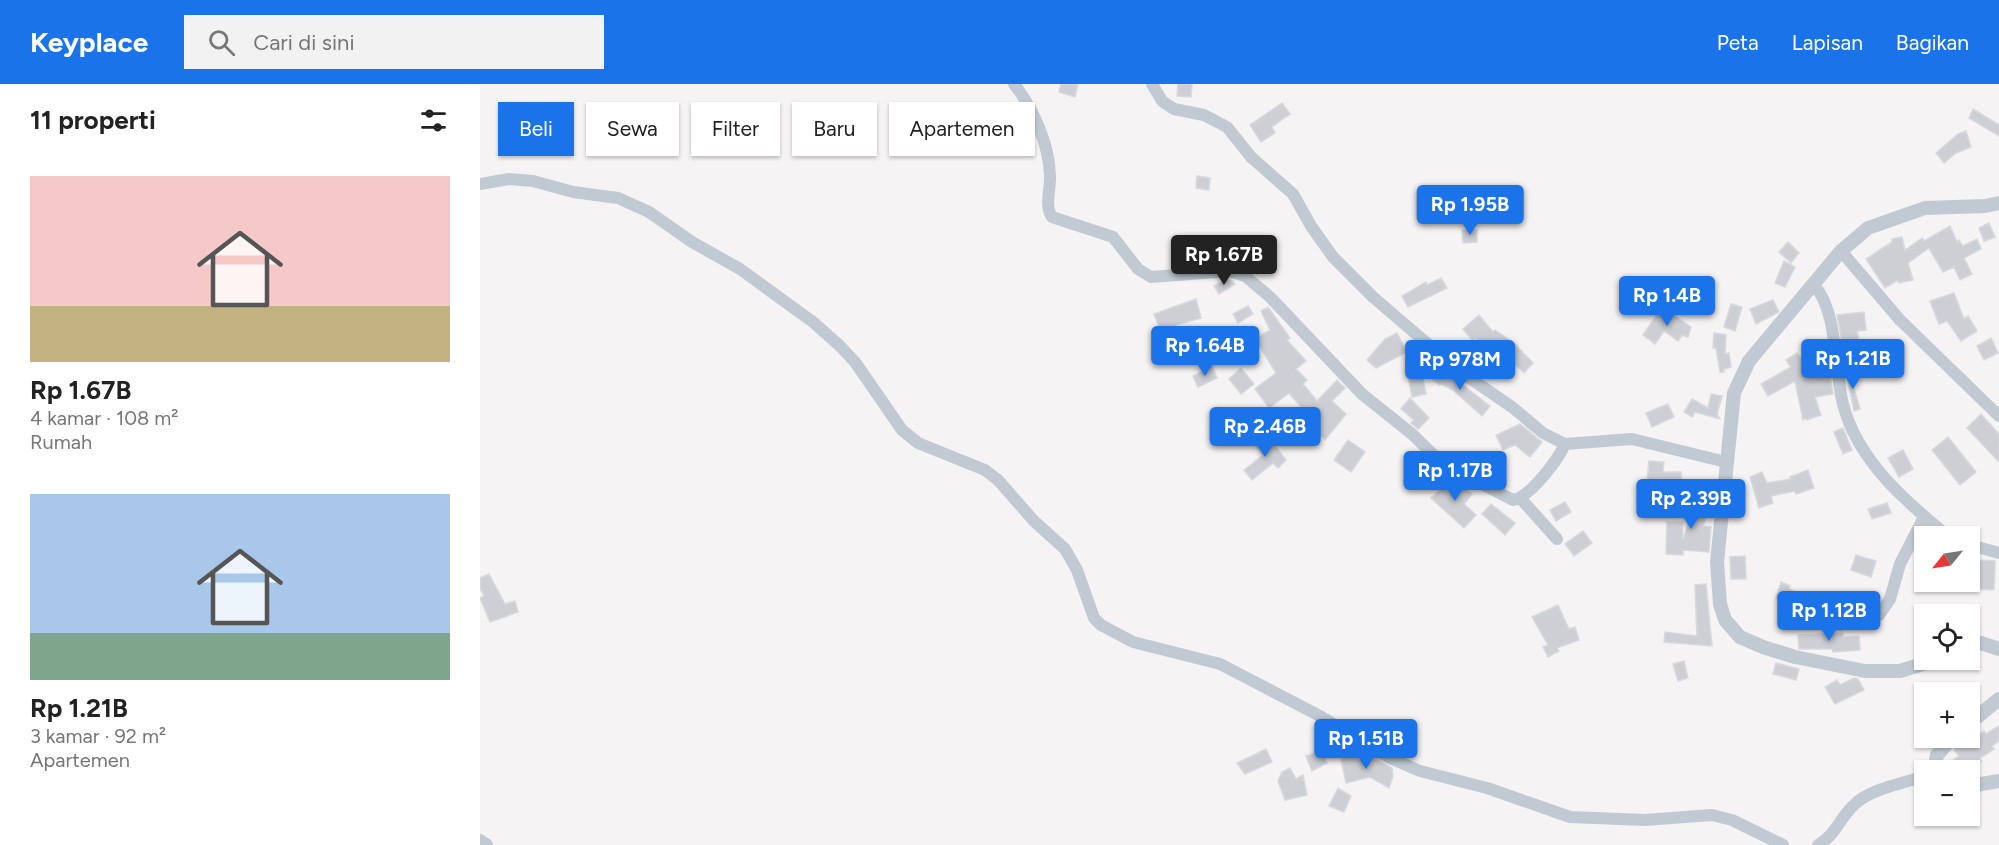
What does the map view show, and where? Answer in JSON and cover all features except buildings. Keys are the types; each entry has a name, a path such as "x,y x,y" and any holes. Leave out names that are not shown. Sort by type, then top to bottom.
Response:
{"street":[{"path":"1014,84 1035,117 1043,141 1050,174 1048,207 1052,217 1113,237 1138,269 1151,277 1230,271 1245,276 1270,297 1309,342 1362,394 1412,434 1443,464 1513,500 1521,499 1559,457 1565,444"},
{"path":"1152,84 1162,101 1174,109 1204,115 1227,127 1251,157 1293,194 1311,226 1333,257 1373,297 1452,366 1512,406 1543,433 1565,444 1632,439 1726,462"},
{"path":"480,184 509,180 534,181 573,192 618,198 649,212 692,242 740,269 813,322 840,346 855,362 902,430 918,443 985,470 998,480 1034,521 1065,549 1077,570 1094,618 1101,625 1133,642 1220,664 1318,715 1390,758 1420,771 1487,788 1570,817 1645,820 1712,815 1732,820 1783,845"},
{"path":"1914,667 1900,671 1865,671 1795,657 1740,637 1725,620 1720,604 1717,562 1734,393 1739,377 1749,361 1841,251 1868,228 1925,208 1985,206 1999,203"},
{"path":"1841,251 1900,320 1999,416"},
{"path":"1814,285 1826,304 1843,404 1855,436 1886,477 1924,517 1936,526"},
{"path":"1521,499 1557,538"},
{"path":"1879,615 1890,599 1900,564 1924,517"},
{"path":"1980,548 1999,554"},
{"path":"1980,643 1999,649"},
{"path":"1980,715 1999,699"},
{"path":"1818,845 1835,831 1854,804 1866,796 1914,779"},
{"path":"1980,784 1999,781"},
{"path":"480,840 487,845"}]}
